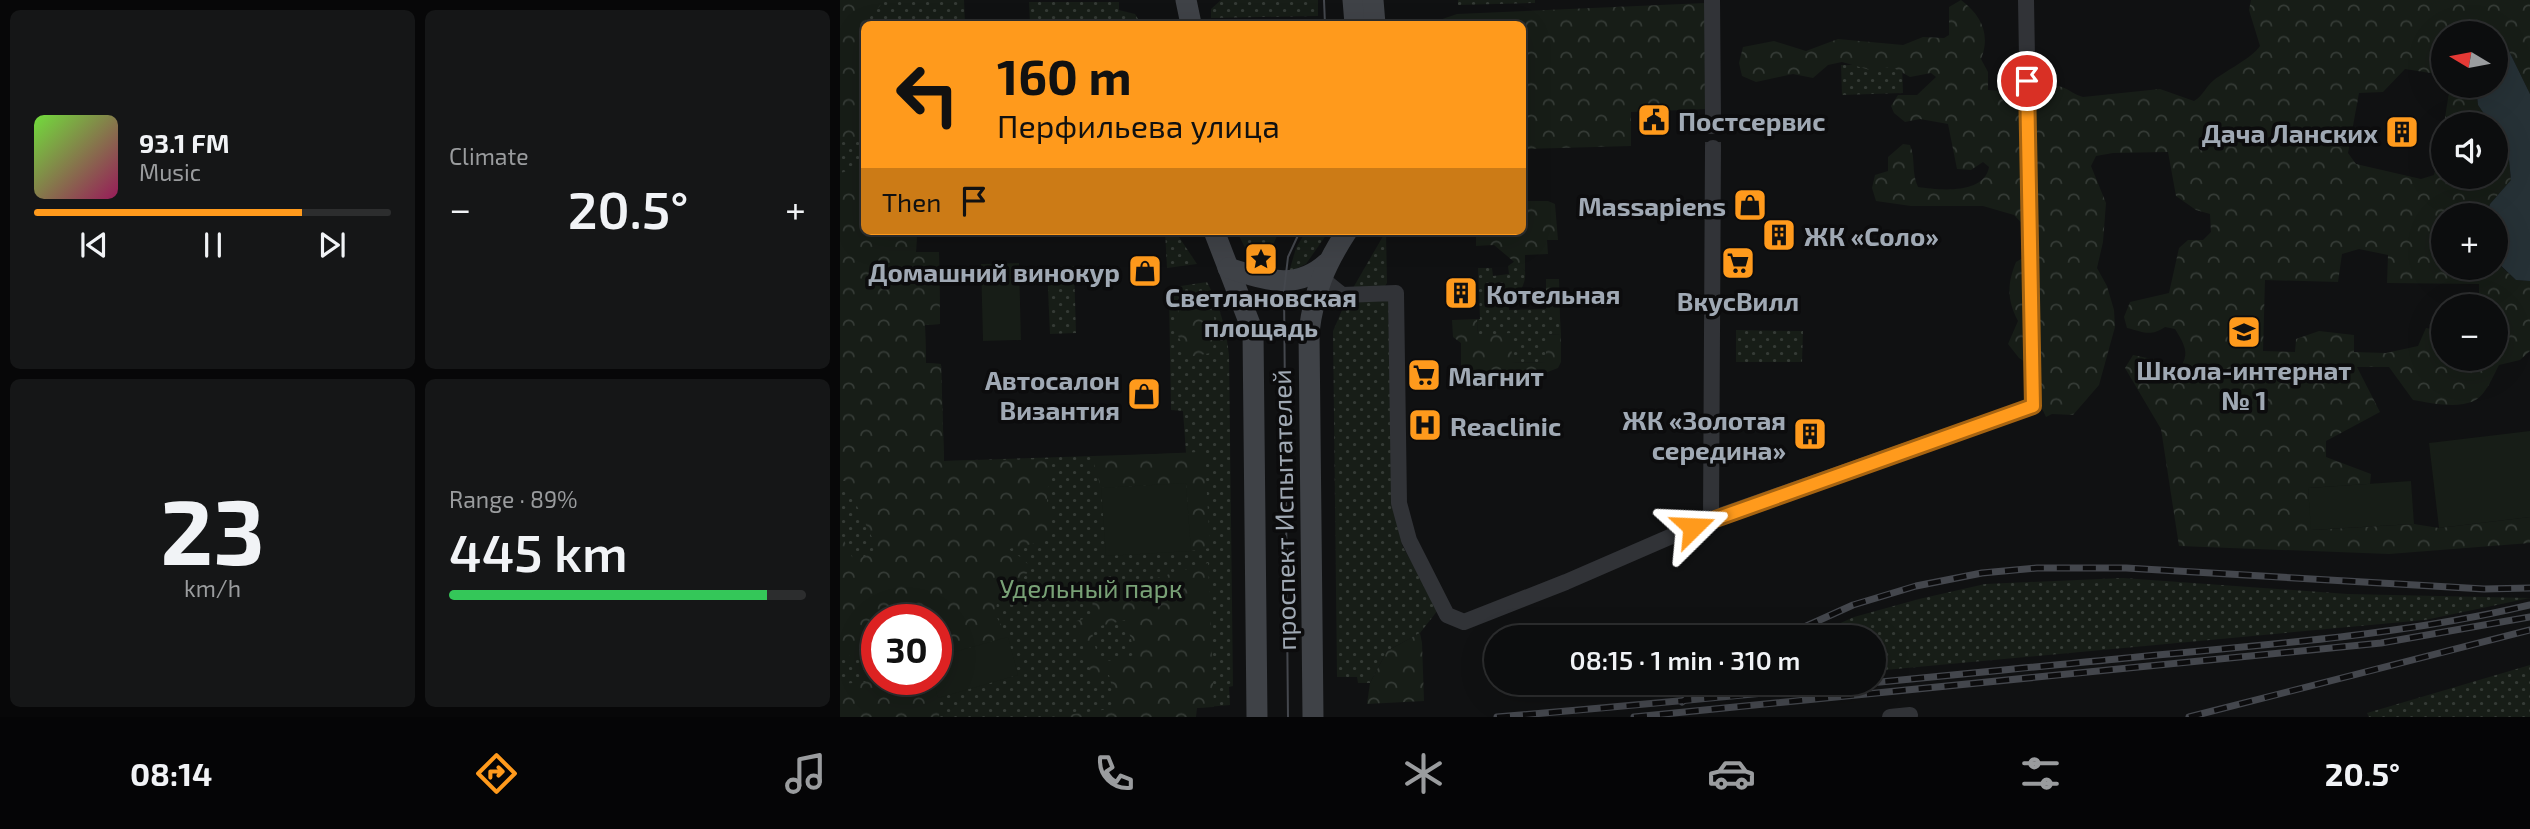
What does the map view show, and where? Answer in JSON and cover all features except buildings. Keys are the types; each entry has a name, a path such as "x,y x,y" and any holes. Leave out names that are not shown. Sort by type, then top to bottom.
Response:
{"main road":[{"path":"1186,0 1190,21"},
{"path":"1191,21 1192,0"},
{"path":"1353,0 1355,21"},
{"path":"1373,0 1375,21"},
{"path":"1216,235 1228,268 1284,282 1324,270 1345,235"},
{"name":"проспект Испытателей","path":"1228,268 1253,332 1257,717"},
{"name":"проспект Испытателей","path":"1313,717 1309,332 1313,305 1324,270"}],"street":[{"path":"1712,0 1713,118"},
{"path":"1324,270 1342,295 1396,293 1399,503 1409,540 1447,615 1464,622 1566,582 1711,519 2033,406 2026,0"},
{"path":"1711,519 1713,148"},
{"path":"1890,717 1910,715"}],"green space":[{"name":"Удельный парк","path":"840,0 964,0 965,21 861,21 861,235 917,235 916,252 939,252 940,324 925,325 926,363 941,364 944,461 1186,453 1183,411 1171,410 1169,297 1174,287 1207,282 1222,317 1229,355 1233,686 1229,687 1230,705 1092,717 840,717"},
{"path":"840,0 885,0 866,21 861,21 861,142 856,138 840,142"},
{"path":"1221,0 1318,0 1318,16 1211,18 1211,9"},
{"path":"1458,0 1535,0 1535,3 1458,5"},
{"name":"Школа-интернат № 1","path":"1961,0 1974,12 1982,26 1985,41 1981,59 1988,72 1988,90 2016,92 2026,101 2048,88 2057,86 2083,97 2160,89 2194,101 2214,80 2260,46 2249,10 2251,0 2530,0 2530,94 2508,49 2508,21 2431,21 2431,73 2405,69 2383,92 2359,93 2348,153 2356,164 2421,179 2431,176 2431,189 2503,189 2491,203 2431,203 2431,280 2508,280 2508,273 2516,280 2530,281 2530,351 2520,360 2508,363 2508,294 2479,294 2479,284 2387,283 2388,255 2359,249 2342,254 2338,282 2265,280 2263,351 2295,352 2296,339 2319,331 2354,335 2354,352 2386,353 2418,346 2426,328 2431,329 2431,371 2496,371 2489,385 2474,401 2444,405 2413,400 2389,367 2357,367 2380,412 2326,441 2326,457 2371,474 2370,484 2308,488 2312,530 2414,524 2439,528 2530,517 2530,543 2389,554 2179,546 2161,429 2125,368 2133,355 2162,361 2174,376 2183,363 2185,348 2175,329 2165,327 2151,333 2143,332 2127,328 2124,317 2130,302 2169,293 2179,248 2188,240 2203,240 2211,232 2210,214 2196,210 2176,196 2168,152 2096,156 2091,166 2106,203 2103,242 2097,268 2107,286 2114,310 2115,327 2099,385 2073,415 2052,414 2046,417 2037,398 2039,371 2019,358 2008,344 2018,321 2010,299 2011,278 2016,262 2033,252 2032,234 2014,215 1983,206 1911,206 1876,201 1872,188 1875,175 1888,171 1888,157 1903,144 1910,145 1918,187 1960,189 1979,182 1985,176 1989,167 1983,162 1971,170 1957,169 1948,124 1920,119 1905,122 1894,113 1891,106 1898,95 1917,95 1936,77 1931,73 1910,77 1892,67 1870,70 1842,62 1828,65 1813,78 1793,74 1756,82 1742,76 1739,63 1743,47 1774,41 1806,51 1838,39 1903,45 1923,37 1944,38 1949,35 1949,7"},
{"path":"1029,2 1119,2 1119,10 1135,14 1139,21 1030,21"},
{"path":"1705,3 1708,109 1631,112 1631,146 1526,149 1526,21 1437,21 1457,14"},
{"path":"1902,64 1903,93 1842,95 1841,65"},
{"path":"2448,98 2477,98 2483,112 2446,112"},
{"name":"Школа-интернат № 1","path":"2508,149 2511,180 2508,183"},
{"path":"861,168 861,235 917,235 916,252 939,252 940,324 925,325 926,363 941,364 944,461 1050,459 1047,501 1052,533 1042,542 1008,549 1031,567 1016,589 997,598 996,616 1008,637 952,653 952,604 861,604 861,659 840,654 840,532 854,561 878,550 845,481 840,481 840,173"},
{"path":"1526,201 1548,201 1555,204 1558,240 1547,240 1548,254 1525,255 1525,271 1494,245 1476,246 1476,235 1526,235"},
{"path":"1165,235 1178,235 1197,264 1167,268"},
{"path":"1239,235 1277,235 1273,245 1270,272 1258,264"},
{"path":"1304,235 1326,235 1306,264 1289,272 1296,248"},
{"path":"1386,235 1387,283 1385,286 1353,288"},
{"path":"1515,261 1525,271 1525,277 1518,294 1508,296 1509,310 1546,309 1560,317 1561,334 1546,335 1546,362 1511,363 1478,335 1478,268 1492,268 1493,276 1509,274 1508,266"},
{"path":"1019,263 1021,340 983,341 981,264"},
{"path":"1074,266 1076,333 1050,334 1047,267"},
{"path":"1546,279 1559,279 1560,317 1555,317 1546,309"},
{"path":"1200,295 1211,301 1217,335 1211,353 1188,357 1175,329 1179,308"},
{"path":"1389,299 1392,503 1402,545 1438,610 1420,633 1387,651 1370,683 1358,683 1357,677 1337,677 1333,331 1346,301"},
{"path":"1477,319 1478,335 1511,333 1512,363 1546,362 1546,335 1561,334 1561,362 1558,368 1545,373 1464,374 1461,369 1461,343 1453,337 1452,320"},
{"path":"1736,330 1803,331 1802,362 1736,362"},
{"path":"2530,431 2530,517 2439,528 2429,443"},
{"path":"1199,452 1205,460 1210,548 1191,551 1186,483 1101,488 1092,457"},
{"path":"2411,481 2414,524 2311,530 2308,488"},
{"path":"1186,483 1191,551 1106,556 1101,488"},
{"path":"1208,563 1214,707 1197,708 1196,717 1051,717 1117,708 1109,675 1092,678 1076,621 1095,616 1091,597","holes":["1126,620 1135,655 1099,663 1091,628"]},
{"path":"2123,578 2348,594 2530,598 2425,620 1886,670 1886,625 1836,625 1854,617 1919,599 1985,584"},
{"path":"1420,633 1424,701 1367,704 1370,683 1387,651"},
{"path":"1008,637 1018,675 952,694 952,653"},
{"path":"2530,665 2530,717 2369,717 2367,713"},
{"path":"861,682 861,695 937,695 939,717 840,717 840,684"}],"shaded area":[{"path":"2508,49 2530,94 2530,281 2516,280 2508,272 2508,203 2491,203 2503,189 2508,189 2511,180 2508,112 2483,112 2477,98 2508,98"}],"tunnel":[{"path":"1713,118 1713,148"}],"tram line":[{"path":"1324,0 1325,21"},
{"path":"1288,717 1284,291 1288,257 1298,235"}],"railway":[{"path":"1809,625 1853,605 1916,586 1982,573 2037,568 2126,568 2484,589 2530,588"},
{"path":"1497,717 2325,639 2428,625 2530,605"},
{"path":"1634,717 2381,643 2530,617"},
{"path":"2189,717 2530,630"},
{"path":"1682,702 1690,695"}],"place":[{"name":"Постсервис","path":"1654,120"},
{"name":"Дача Ланских","path":"2402,132"},
{"name":"Massapiens","path":"1750,205"},
{"name":"ЖК «Соло»","path":"1779,235"},
{"name":"Светлановская площадь","path":"1261,259"},
{"name":"ВкусВилл","path":"1738,263"},
{"name":"Домашний винокур","path":"1145,271"},
{"name":"Котельная","path":"1461,293"},
{"name":"Школа-интернат № 1","path":"2244,332"},
{"name":"Магнит","path":"1424,375"},
{"name":"Автосалон Византия","path":"1144,394"},
{"name":"Reaclinic","path":"1425,425"},
{"name":"ЖК «Золотая середина»","path":"1810,434"}],"route":[{"path":"1693,527 2033,406 2027,81"}]}
